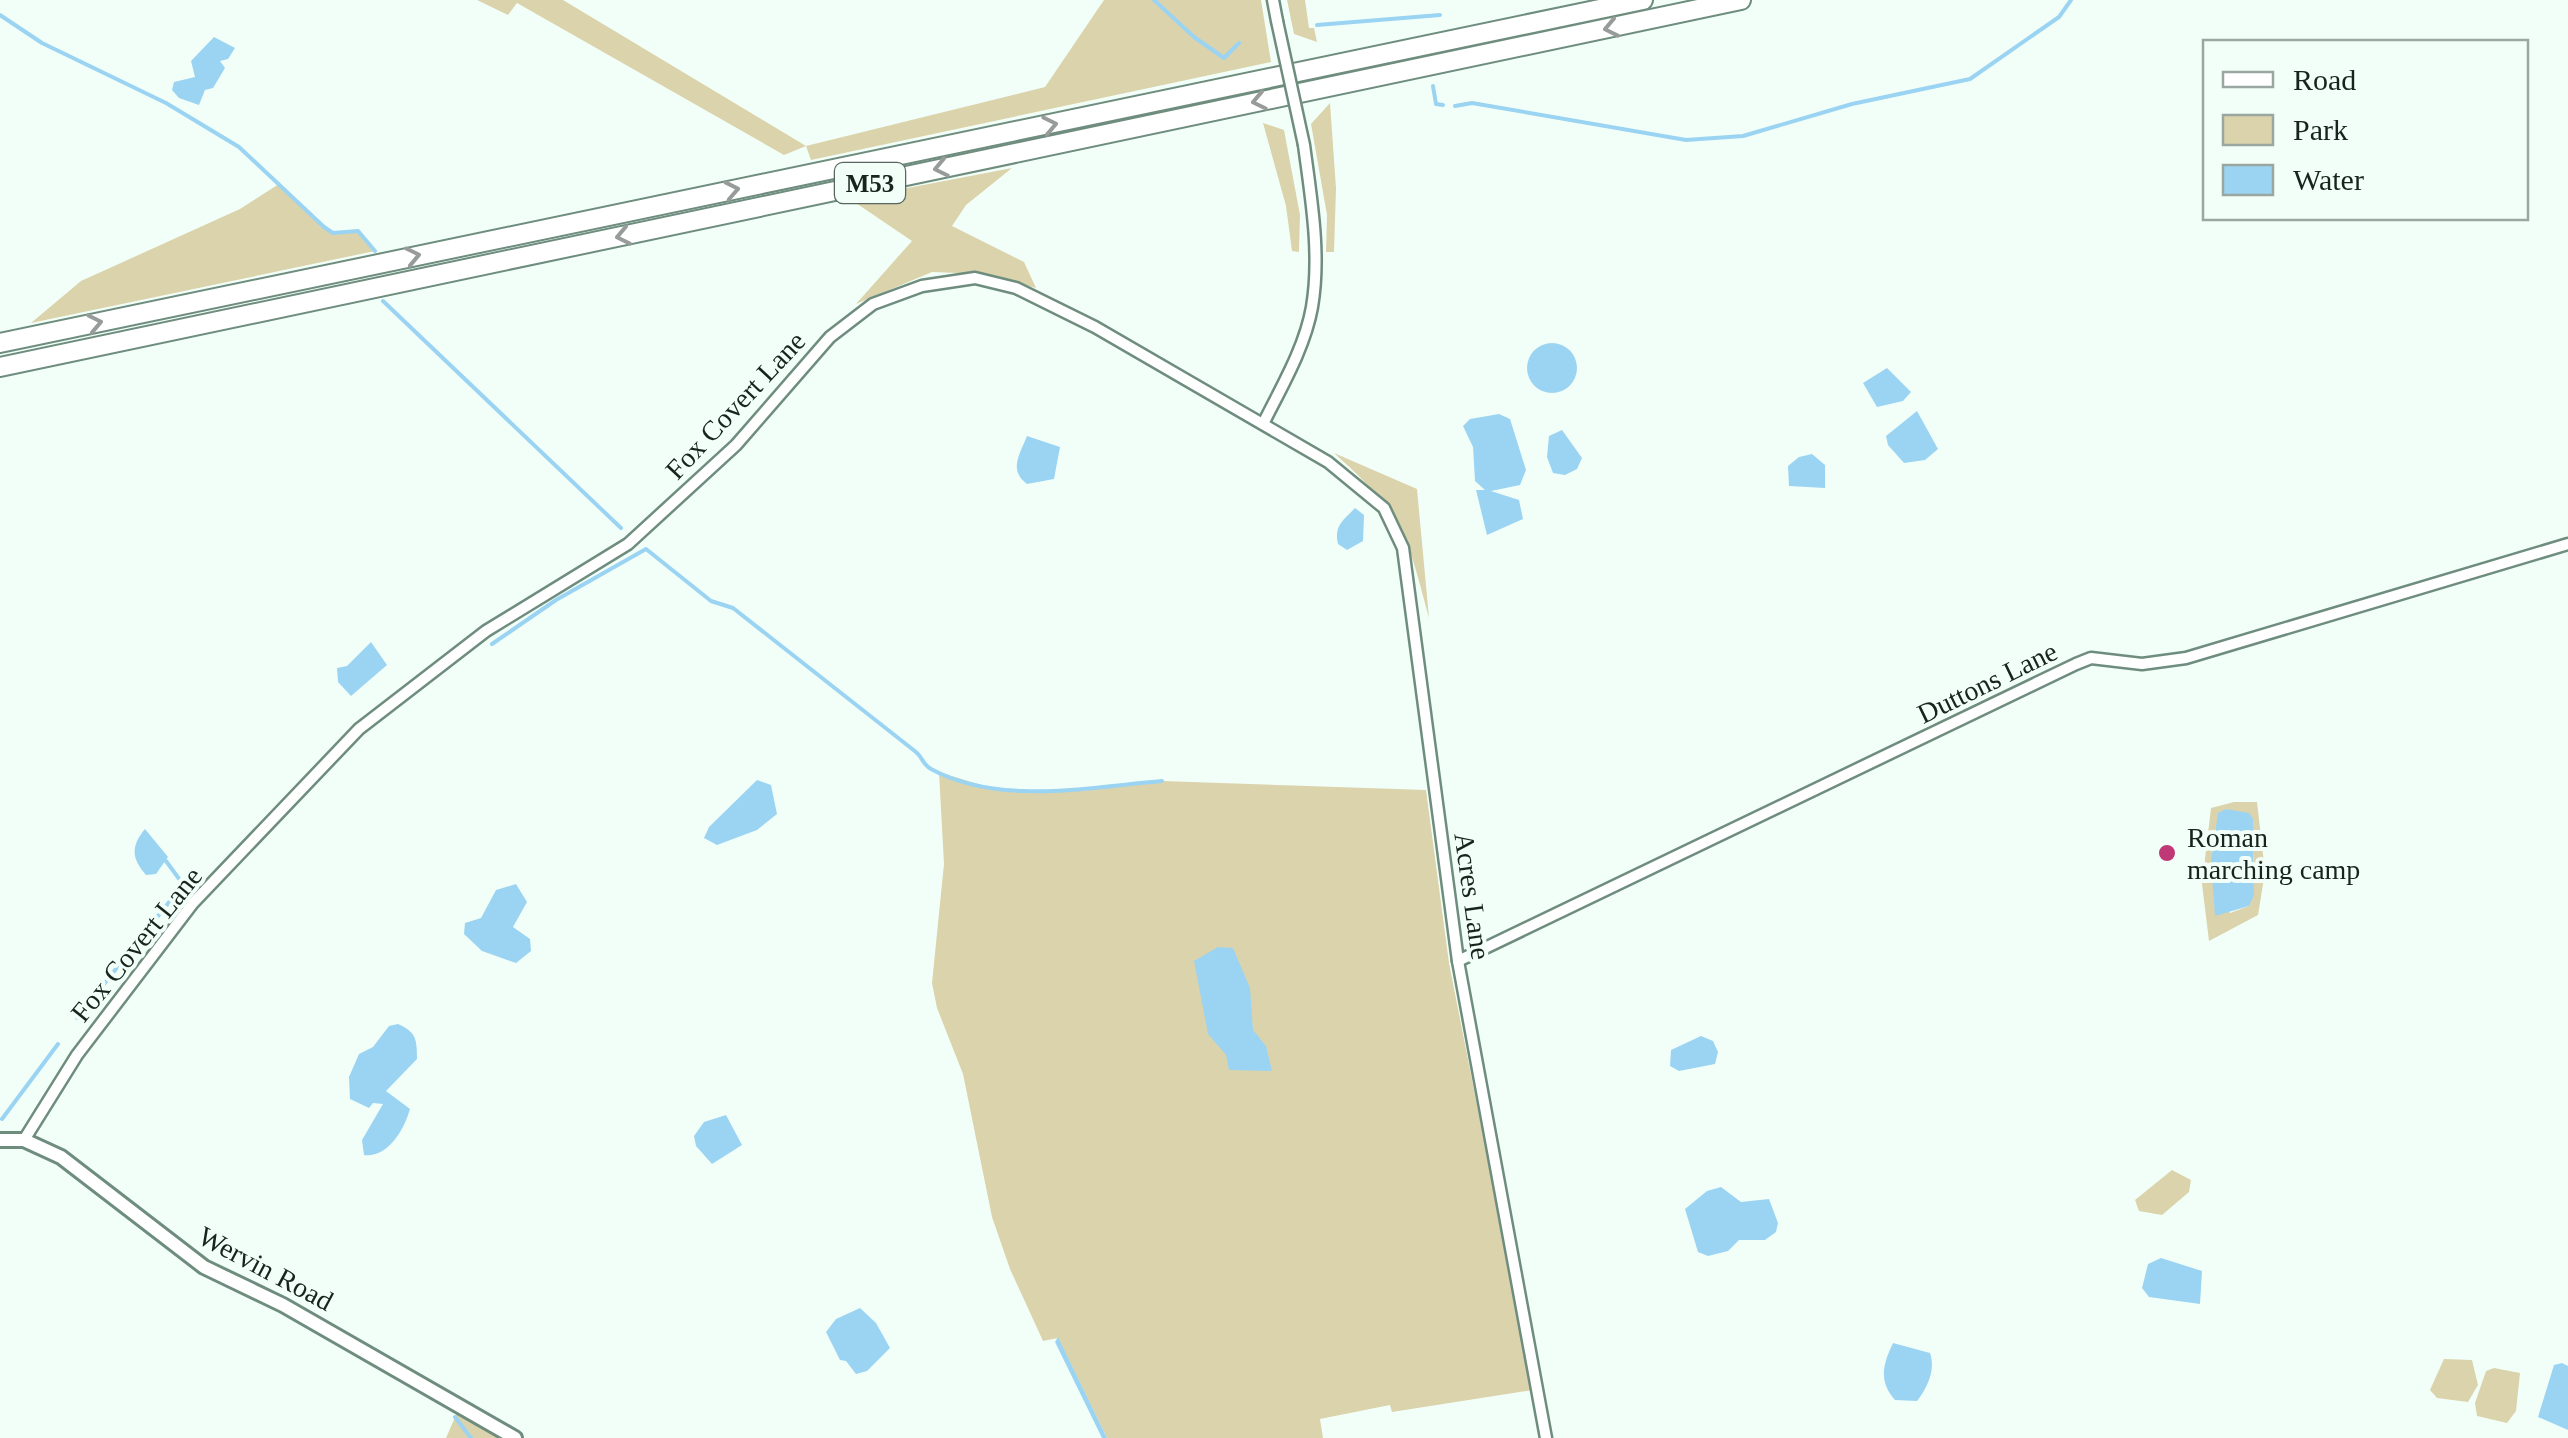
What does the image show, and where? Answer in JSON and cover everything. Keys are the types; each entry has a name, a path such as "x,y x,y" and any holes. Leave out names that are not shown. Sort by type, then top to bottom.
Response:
{"highway":[{"name":"M53","path":"0,343 1643,0"},
{"name":"M53","path":"0,367 1741,0"}],"street":[{"path":"1264,422 1291,369 1312,308 1315,222 1304,145 1273,0"},
{"name":"Fox Covert Lane","path":"24,1140 77,1055 193,903 359,729 486,631 628,544 736,444 830,338 872,304 922,286 975,278 1016,288 1094,326 1264,422"},
{"name":"Acres Lane","path":"1264,422 1328,462 1384,508 1403,548 1458,961 1546,1438"},
{"name":"Duttons Lane","path":"1458,961 2076,664 2092,658 2142,664 2186,658 2568,544"},
{"name":"Wervin Road","path":"0,1140 24,1140 60,1157 204,1267 284,1305 514,1438"}],"green space":[{"path":"477,0 563,0 806,146 784,155 517,3 508,15"},
{"path":"1104,0 1261,0 1271,62 811,160 806,146 1045,87"},
{"path":"1287,0 1305,0 1309,28 1314,28 1317,42 1294,34"},
{"path":"1330,103 1336,188 1334,252 1326,252 1327,215 1311,124"},
{"path":"1263,123 1284,130 1300,215 1299,252 1292,251 1286,206"},
{"path":"1012,168 966,205 952,226 1024,262 1036,288 984,274 932,272 856,304 912,241 850,199"},
{"path":"279,184 332,233 358,231 375,251 31,323 81,281 240,209"},
{"path":"1334,453 1417,489 1429,618 1399,525 1375,493"},
{"path":"939,772 997,790 1081,791 1162,781 1426,790 1449,963 1533,1390 1392,1412 1390,1405 1320,1419 1323,1438 1107,1438 1058,1338 1043,1341 1010,1269 992,1217 963,1074 937,1008 932,983 944,864"},
{"path":"2257,802 2265,872 2258,915 2209,941 2202,884 2211,808","holes":["2226,809 2253,819 2252,896 2249,906 2230,913 2215,874 2214,834"]},
{"path":"2172,1170 2191,1180 2189,1192 2162,1215 2139,1211 2135,1200"},
{"path":"2444,1359 2472,1360 2478,1385 2468,1402 2437,1398 2430,1390"},
{"path":"2494,1368 2520,1373 2516,1411 2507,1423 2477,1416 2475,1403 2486,1371"},
{"path":"459,1408 507,1438 446,1438"}],"water":[{"path":"214,37 235,48 228,59 220,61 225,68 213,88 205,90 199,105 179,98 172,90 174,82 195,77 191,61"},
{"path":"1552,343 1570,350 1577,368 1570,386 1552,393 1534,386 1527,368 1534,350"},
{"path":"1887,368 1911,392 1903,401 1877,407 1863,383"},
{"path":"1917,411 1938,449 1925,460 1904,463 1888,445 1886,436"},
{"path":"1499,414 1510,419 1526,470 1520,485 1491,491 1519,500 1523,519 1487,535 1476,490 1485,490 1475,481 1473,447 1463,426 1470,419"},
{"path":"1562,430 1582,458 1577,469 1565,475 1553,473 1547,457 1549,436"},
{"path":"1027,436 1060,447 1054,479 1027,484 1021,479 1017,462"},
{"path":"1812,454 1825,465 1825,488 1789,486 1788,466 1799,457"},
{"path":"1355,508 1364,515 1363,541 1347,550 1338,544 1337,532"},
{"path":"371,642 387,665 351,696 338,682 337,668 347,666"},
{"path":"757,780 771,785 777,814 757,830 717,845 704,838 709,827"},
{"path":"2226,809 2249,813 2253,819 2254,895 2249,906 2215,916 2211,861 2218,813"},
{"path":"145,829 168,857 156,874 146,875 136,858 135,847"},
{"path":"516,884 527,902 513,927 530,939 531,951 516,963 482,951 464,934 465,923 481,918 496,890"},
{"path":"1218,947 1233,948 1250,988 1253,1030 1266,1046 1272,1071 1229,1070 1226,1055 1208,1034 1194,961"},
{"path":"398,1024 414,1037 417,1059 386,1091 410,1109 399,1134 388,1147 364,1155 362,1140 383,1104 373,1103 369,1108 350,1099 349,1077 359,1054 373,1047 389,1026"},
{"path":"1701,1036 1713,1041 1718,1052 1715,1064 1679,1071 1670,1066 1671,1050"},
{"path":"726,1115 742,1145 712,1164 696,1146 694,1136 704,1122"},
{"path":"1721,1187 1741,1202 1769,1199 1778,1223 1776,1232 1765,1240 1739,1240 1728,1251 1708,1256 1698,1252 1685,1209 1707,1191"},
{"path":"2161,1258 2202,1271 2200,1304 2149,1297 2142,1288 2148,1264"},
{"path":"860,1308 876,1323 890,1348 867,1371 856,1374 846,1361 840,1360 826,1332 836,1319"},
{"path":"1058,1337 1107,1438 1102,1438 1055,1342"},
{"path":"1893,1343 1930,1353 1930,1378 1917,1401 1895,1400 1886,1386 1885,1365"},
{"path":"2554,1365 2568,1366 2568,1430 2538,1417"}],"waterway":[{"path":"1154,0 1224,58 1239,43"},
{"path":"1455,106 1472,103 1686,140 1743,136 1852,104 1970,79 2059,17 2071,0"},
{"path":"0,15 42,43 166,103 239,147 324,227 333,233 358,231 375,251"},
{"path":"1317,25 1440,15"},
{"path":"1433,86 1436,104 1443,105"},
{"path":"383,301 621,528"},
{"path":"492,644 556,600 646,549 711,601 733,608 916,752 931,769 957,780 1015,791 1075,790 1162,781"},
{"path":"77,1018 185,887 166,861"},
{"path":"2,1119 58,1044"},
{"path":"455,1417 471,1438"}],"place":[{"name":"Roman marching camp","path":"2167,853"}]}
